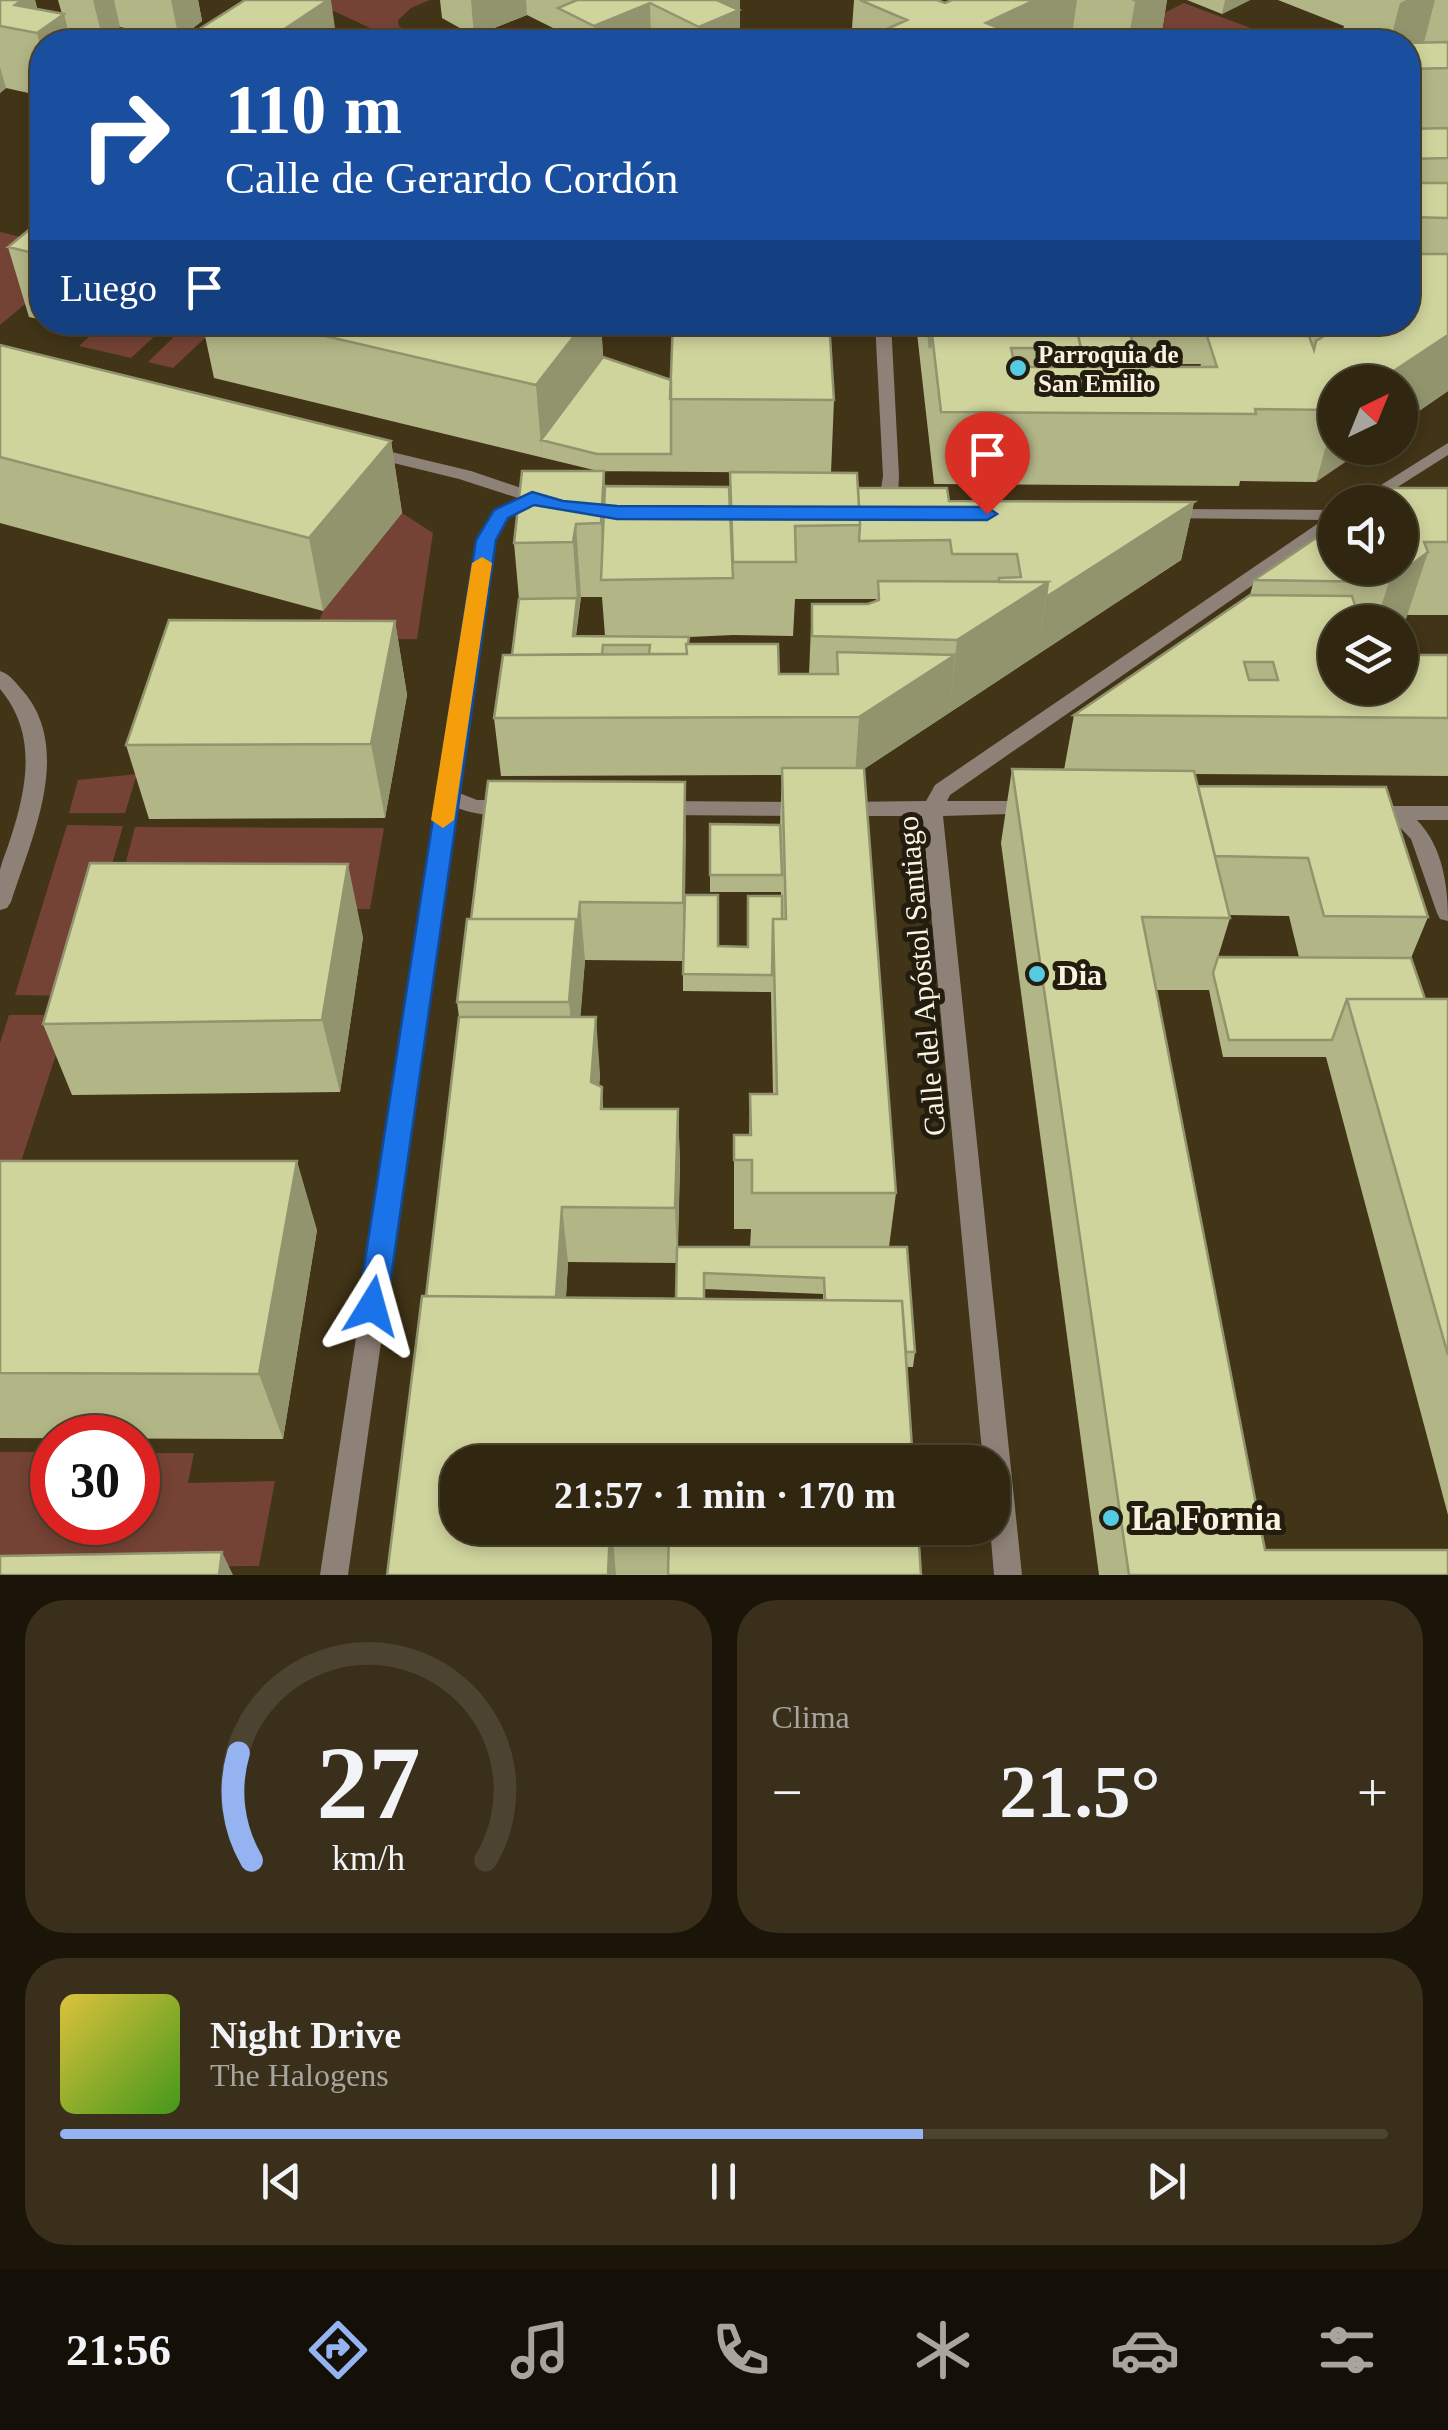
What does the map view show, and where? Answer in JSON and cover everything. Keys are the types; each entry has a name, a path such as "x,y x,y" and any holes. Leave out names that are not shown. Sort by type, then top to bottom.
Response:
{"street":[{"path":"306,24 320,30"},
{"path":"878,513 889,495 892,476 884,335"},
{"path":"349,446 465,475 562,506"},
{"path":"1390,485 1448,448"},
{"path":"334,1575 486,540 500,514 532,498"},
{"path":"1146,514 1318,517"},
{"name":"Calle del Apóstol Santiago","path":"1008,1575 932,810 942,790 1318,529"},
{"path":"0,676 19,693 34,728 40,775 0,902"},
{"path":"446,796 476,807 532,808"},
{"path":"641,808 1050,808"},
{"path":"1341,813 1448,813"},
{"path":"1399,814 1420,836 1448,913"}],"shaded area":[{"path":"332,0 430,0 411,8 398,20 405,30 374,30 321,5"},
{"path":"1184,3 1256,30 1130,30"},
{"path":"0,232 30,239 30,300 0,325"},
{"path":"91,335 156,335 131,358 79,346"},
{"path":"176,335 208,335 173,368 148,362"},
{"path":"402,513 433,533 417,639 311,641 323,611"},
{"path":"137,774 125,813 69,813 78,780"},
{"path":"67,825 123,826 74,996 15,995"},
{"path":"135,827 384,828 370,909 114,908"},
{"path":"9,1015 69,1015 0,1226 0,1043"},
{"path":"0,1452 30,1452 30,1545 160,1545 160,1453 194,1453 188,1483 275,1481 259,1566 0,1569"}],"building":[{"path":"0,0 22,0 15,5 64,14 41,30 0,26"},
{"path":"245,0 328,0 283,30 198,30"},
{"path":"577,0 717,0 739,10 699,27 650,3 594,26 558,8"},
{"path":"860,0 1035,0 986,23 1003,30 885,30 907,20"},
{"path":"1448,42 1448,68 1420,69 1420,43"},
{"path":"1448,128 1448,158 1420,159 1420,129"},
{"path":"1420,183 1448,183 1448,218 1420,217"},
{"path":"30,229 30,252 8,247"},
{"path":"1420,254 1448,254 1448,335 1403,365 1318,365 1318,410 1255,409 1256,414 941,412 932,335 1078,335 1081,348 1011,348 1015,367 1217,367 1207,336 1309,336 1314,350 1316,341 1325,335 1420,335"},
{"path":"321,335 575,335 536,385"},
{"path":"672,335 830,335 834,400 670,399"},
{"path":"1078,335 1131,335 1134,350 1081,349"},
{"path":"0,345 391,441 309,538 0,457"},
{"path":"603,357 671,380 671,454 597,454 541,440"},
{"path":"522,471 604,471 601,523 576,524 573,542 514,543"},
{"path":"730,472 857,473 860,525 795,526 796,562 733,562"},
{"path":"605,486 729,487 733,578 601,580"},
{"path":"858,488 947,488 949,501 1194,502 1046,597 1048,582 999,582 999,578 1021,577 1017,554 952,554 950,540 859,541"},
{"path":"1418,488 1448,488 1448,542 1424,542 1428,552 1418,560"},
{"path":"1318,537 1318,581 1254,580"},
{"path":"878,581 1048,582 957,640 812,636 812,604 868,604 879,600"},
{"path":"1250,595 1352,596 1355,605 1318,605 1318,705 1418,705 1418,655 1448,655 1448,718 1074,715","holes":["1244,662 1273,662 1278,680 1249,680"]},
{"path":"577,598 573,636 689,637 687,654 649,654 650,645 603,645 602,654 512,655 519,599"},
{"path":"169,620 395,621 371,744 126,745"},
{"path":"686,644 778,644 779,674 838,674 837,652 955,655 859,717 494,718 503,655 687,654"},
{"path":"782,768 864,768 896,1193 752,1193 752,1160 734,1160 734,1135 751,1135 750,1094 777,1094 773,919 786,919"},
{"path":"1012,769 1194,771 1230,918 1142,917 1265,1550 1448,1550 1448,1575 1129,1575"},
{"path":"488,781 685,782 683,903 580,902 577,934 576,919 471,919"},
{"path":"1198,786 1386,787 1428,917 1324,916 1308,858 1215,856"},
{"path":"710,824 780,825 782,875 710,875"},
{"path":"90,863 348,864 322,1020 43,1024"},
{"path":"685,895 718,895 718,946 748,947 748,896 782,896 782,919 773,919 772,975 683,974"},
{"path":"467,919 576,919 569,1002 457,1002"},
{"path":"1218,957 1411,958 1425,999 1347,999 1332,1040 1229,1040 1213,973"},
{"path":"1347,999 1448,999 1448,1355"},
{"path":"459,1017 596,1017 591,1082 602,1087 601,1109 678,1109 675,1208 562,1207 556,1297 426,1296"},
{"path":"0,1161 297,1161 259,1374 0,1373"},
{"path":"677,1247 907,1247 915,1352 906,1352 902,1301 825,1300 824,1278 704,1273 704,1299 676,1298"},
{"path":"422,1296 902,1301 912,1445 440,1445 440,1545 609,1545 608,1575 387,1575"},
{"path":"669,1545 919,1545 921,1575 668,1575"},
{"path":"222,1552 219,1575 0,1575 0,1556"}],"slow traffic":[{"path":"443,820 482,563"}],"place":[{"name":"Parroquia de San Emilio","path":"1018,368"},
{"name":"Dia","path":"1037,974"},
{"name":"La Fornia","path":"1111,1518"}],"route":[{"path":"372,1306 446,796 486,540 492,524 500,514 532,498 562,506 617,512 987,514"}]}
